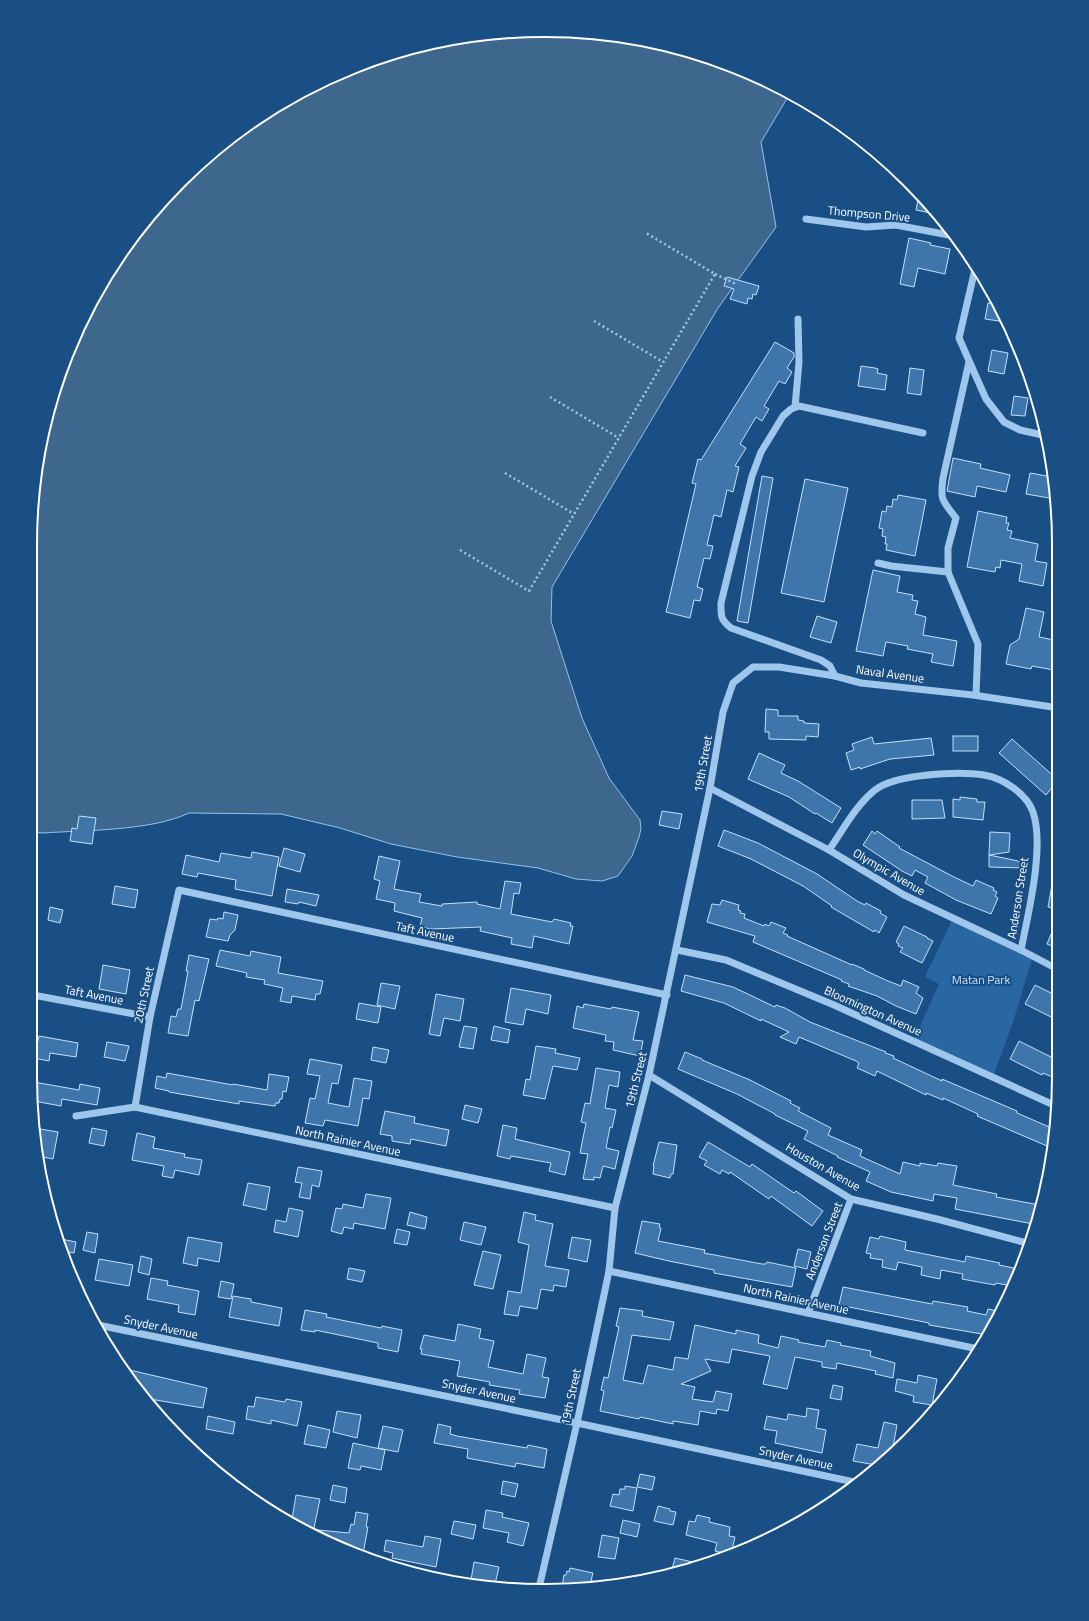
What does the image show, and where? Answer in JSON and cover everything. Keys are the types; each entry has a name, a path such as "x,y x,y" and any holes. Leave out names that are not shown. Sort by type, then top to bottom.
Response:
{"street":[{"name":"Thompson Drive","path":"806,219 866,227 896,225 946,234"},
{"path":"974,275 959,338 986,400 1004,422 1020,430 1040,434"},
{"path":"795,407 799,362 798,318"},
{"path":"970,362 943,478 941,496 946,506 956,518 948,548 948,572 978,644 976,695"},
{"path":"835,676 830,666 821,660 731,628 721,617 721,602 752,476 761,452 777,424 787,412 795,407 807,408 923,432"},
{"path":"878,563 891,566 948,572"},
{"name":"19th Street","path":"540,1584 577,1423 609,1272 615,1208 650,1075 677,950 710,788 723,712 733,683 753,667 779,667 835,676"},
{"name":"Naval Avenue","path":"835,676 861,683 976,695 1052,707"},
{"name":"Anderson Street","path":"829,850 864,801 876,789 883,785 906,778 956,774 985,775 999,780 1022,795 1033,812 1036,828 1036,869 1033,893 1021,950"},
{"name":"Olympic Avenue","path":"710,788 829,850 904,895 1021,950 1052,966"},
{"name":"Taft Avenue","path":"179,890 667,995"},
{"name":"20th Street","path":"135,1107 150,1017 179,890"},
{"name":"Bloomington Avenue","path":"677,950 726,960 834,1005 1051,1104"},
{"name":"Taft Avenue","path":"37,996 150,1017"},
{"name":"Houston Avenue","path":"650,1075 851,1199 937,1219 1024,1242"},
{"name":"North Rainier Avenue","path":"76,1116 135,1107 615,1208"},
{"name":"Anderson Street","path":"808,1313 851,1199"},
{"name":"North Rainier Avenue","path":"609,1272 973,1348"},
{"name":"Snyder Avenue","path":"103,1326 577,1423 850,1481"}],"path":[{"path":"646,233 715,274 736,284"},
{"path":"460,550 529,590 715,274"},
{"path":"594,321 663,362"},
{"path":"550,397 619,438"},
{"path":"505,473 574,514"}],"green space":[{"name":"Matan Park","path":"953,918 1033,956 1014,1019 993,1077 913,1041 939,984 925,977"}],"shaded area":[{"path":"544,37 578,38 611,41 644,47 676,54 708,64 769,89 787,99 761,142 776,227 718,308 552,587 551,621 582,718 609,778 640,820 641,829 632,856 618,876 602,881 576,879 538,868 457,857 391,844 340,828 281,814 189,813 174,819 118,829 37,832 37,544 41,478 54,413 76,350 89,320 105,291 142,236 163,210 186,186 210,163 236,142 291,105 320,89 381,64 413,54 478,41"}],"building":[{"path":"918,201 928,212 916,210"},
{"path":"909,238 931,243 930,245 950,249 945,274 918,268 914,287 900,284"},
{"path":"727,277 759,286 756,295 753,294 752,299 748,298 747,304 730,299 734,289 724,286"},
{"path":"988,303 991,303 1001,321 985,319"},
{"path":"775,342 794,353 794,357 787,368 792,372 785,384 779,381 764,406 769,409 762,421 756,417 740,444 746,448 735,466 739,467 733,492 727,490 721,517 714,515 707,545 713,546 710,559 704,558 697,587 703,589 700,601 694,600 690,618 666,612 696,484 692,483 698,459 701,460"},
{"path":"992,350 1008,353 1004,374 988,371"},
{"path":"861,366 878,369 877,373 887,375 885,390 858,386"},
{"path":"910,368 924,370 921,395 907,393"},
{"path":"1014,396 1028,398 1025,416 1011,415"},
{"path":"953,458 981,464 980,468 1010,475 1006,492 977,486 975,497 947,491"},
{"path":"1030,473 1048,476 1050,498 1026,494"},
{"path":"762,476 773,478 748,623 737,621"},
{"path":"805,479 848,488 824,602 781,593"},
{"path":"898,495 926,500 915,556 886,550 886,537 882,536 883,529 879,528 882,511 886,512 887,506 892,507 893,499 897,500"},
{"path":"978,511 1007,517 1006,523 1009,523 1007,530 1012,531 1010,538 1038,544 1035,561 1047,563 1043,586 1019,581 1022,564 1001,560 1000,568 996,567 995,572 967,567"},
{"path":"873,570 900,576 897,592 913,595 912,600 918,601 915,614 926,617 923,635 957,641 953,666 931,662 933,654 907,649 908,646 886,642 883,656 856,651"},
{"path":"1026,608 1044,612 1039,637 1052,640 1052,670 1032,666 1031,669 1006,664 1010,645 1019,639"},
{"path":"817,616 837,622 831,643 810,637"},
{"path":"766,709 778,710 778,716 798,716 798,720 804,721 804,723 819,724 818,737 806,736 806,740 769,739 769,732 765,732"},
{"path":"953,736 978,736 978,751 953,751"},
{"path":"872,737 874,744 931,738 934,755 890,759 860,769 860,767 851,770 846,753 854,750 852,744"},
{"path":"1012,739 1052,775 1052,788 1046,795 999,753"},
{"path":"759,753 785,765 781,773 798,781 841,808 832,823 789,797 748,779"},
{"path":"960,797 977,799 977,802 985,802 983,820 953,817 953,799 960,800"},
{"path":"912,800 942,800 945,818 912,819"},
{"path":"662,811 682,814 679,829 659,825"},
{"path":"79,816 96,818 92,844 70,841 72,828 77,829"},
{"path":"724,830 758,843 817,874 857,901 865,905 866,903 881,911 880,913 887,917 879,933 875,930 874,932 831,907 832,906 803,886 751,859 718,846"},
{"path":"872,831 875,834 877,831 900,847 899,848 973,886 976,880 994,888 993,890 997,892 995,896 998,898 991,914 956,900 925,883 928,877 915,870 912,876 902,871 863,845"},
{"path":"990,832 1010,833 1009,852 989,855"},
{"path":"284,848 305,854 300,872 279,866"},
{"path":"252,852 279,857 272,896 235,889 236,880 198,873 197,877 182,874 186,855 219,862 221,853 251,858"},
{"path":"989,855 1023,862 1023,868 989,867"},
{"path":"379,856 400,861 394,889 421,894 419,902 442,906 442,904 477,902 477,904 500,909 505,881 521,883 519,894 514,893 511,914 552,922 554,919 571,923 570,926 573,926 569,944 534,936 532,948 511,944 512,938 480,931 481,927 431,929 420,927 422,918 394,911 395,903 376,899 380,881 374,879"},
{"path":"1052,885 1052,908 1048,907"},
{"path":"115,886 138,890 135,908 112,904"},
{"path":"287,889 319,895 316,906 299,902 298,904 285,902"},
{"path":"722,900 739,905 738,910 741,911 740,913 745,914 744,918 764,926 765,924 769,926 771,922 786,928 783,933 788,935 787,936 888,981 901,986 903,980 919,987 916,993 923,998 916,1014 877,996 848,986 849,984 841,981 842,980 753,942 755,936 707,922 712,904 720,905"},
{"path":"50,907 63,910 60,923 48,920"},
{"path":"224,912 238,915 235,930 230,935 228,941 206,937 210,919 223,919"},
{"path":"904,926 933,941 922,963 900,952 903,948 898,946 899,944 896,942"},
{"path":"1052,932 1052,946 1047,944"},
{"path":"220,950 250,956 251,951 281,957 278,973 323,981 320,994 316,994 315,1000 292,996 291,1003 280,1001 283,988 264,984 265,980 246,977 247,973 216,966"},
{"path":"189,955 209,959 199,1001 195,1000 188,1036 168,1033 171,1016 176,1017 178,1009 181,1009 188,971 186,971"},
{"path":"103,965 130,970 126,994 99,989"},
{"path":"685,975 733,987 775,1007 776,1005 785,1008 810,1022 886,1052 885,1053 894,1056 893,1058 942,1081 942,1079 1017,1111 1017,1113 1049,1127 1047,1146 977,1116 978,1114 943,1098 943,1100 926,1093 926,1095 877,1071 875,1076 857,1068 859,1063 856,1061 799,1037 796,1044 780,1037 789,1032 761,1019 761,1021 724,1003 681,991"},
{"path":"381,983 400,986 395,1009 377,1005"},
{"path":"1035,985 1052,994 1052,1018 1025,1004"},
{"path":"511,988 551,995 548,1014 526,1009 523,1025 505,1022"},
{"path":"436,994 464,999 460,1021 444,1018 440,1036 429,1034"},
{"path":"359,1003 381,1007 378,1023 356,1019"},
{"path":"584,1004 639,1012 633,1040 643,1041 640,1056 613,1050 614,1042 605,1041 606,1035 573,1028 577,1006 583,1008"},
{"path":"464,1026 477,1028 473,1049 459,1047"},
{"path":"494,1026 510,1030 508,1043 491,1040"},
{"path":"39,1036 78,1043 76,1057 50,1053 49,1061 37,1059 37,1045"},
{"path":"1019,1041 1052,1058 1052,1077 1043,1073 1042,1075 1010,1059"},
{"path":"107,1042 129,1046 125,1061 104,1057"},
{"path":"536,1046 556,1049 555,1053 580,1058 577,1070 553,1066 545,1099 523,1095 526,1079 530,1080"},
{"path":"373,1047 389,1050 386,1063 371,1060"},
{"path":"685,1052 750,1080 791,1101 790,1103 800,1108 798,1111 831,1128 828,1135 862,1150 860,1156 900,1174 903,1162 920,1166 920,1163 937,1166 938,1163 957,1166 953,1185 997,1194 996,1197 1036,1204 1030,1223 955,1209 957,1198 934,1194 933,1201 891,1192 866,1181 870,1172 837,1157 838,1156 804,1139 808,1131 737,1094 678,1069"},
{"path":"310,1059 342,1065 338,1084 332,1083 328,1103 349,1107 354,1078 372,1081 369,1099 363,1098 358,1126 325,1120 323,1126 305,1123 310,1098 315,1099 320,1076 307,1074"},
{"path":"596,1068 620,1072 618,1087 609,1085 605,1108 616,1110 612,1128 610,1127 606,1148 619,1151 615,1169 603,1166 600,1178 594,1177 594,1180 583,1179 588,1154 580,1153 586,1123 581,1122 585,1103 590,1104"},
{"path":"167,1073 267,1090 269,1074 289,1077 286,1092 283,1091 282,1099 280,1099 279,1103 276,1103 275,1106 239,1101 239,1104 169,1092 155,1088 157,1076 166,1078"},
{"path":"37,1083 79,1090 80,1084 100,1088 97,1105 62,1099 61,1106 38,1102"},
{"path":"465,1105 482,1109 478,1123 462,1119"},
{"path":"385,1111 415,1117 414,1123 449,1130 446,1146 411,1139 410,1144 392,1141 392,1136 380,1134"},
{"path":"503,1125 517,1128 515,1139 570,1152 565,1175 549,1171 551,1163 511,1156 510,1159 497,1156"},
{"path":"92,1128 107,1131 104,1146 89,1143"},
{"path":"40,1129 58,1132 53,1159 44,1157"},
{"path":"137,1133 155,1137 153,1148 185,1154 184,1157 202,1160 199,1175 175,1170 173,1178 162,1176 164,1166 132,1160"},
{"path":"659,1142 677,1145 673,1174 671,1174 670,1178 653,1174 653,1166"},
{"path":"708,1142 750,1167 752,1164 794,1193 796,1191 823,1211 812,1226 771,1196 769,1199 730,1172 729,1174 722,1170 720,1174 704,1165 707,1161 699,1157"},
{"path":"298,1167 322,1171 319,1187 312,1185 310,1199 299,1197 302,1183 295,1182"},
{"path":"248,1183 270,1187 266,1210 243,1205"},
{"path":"366,1194 391,1198 385,1229 354,1223 353,1229 344,1227 342,1234 331,1231 336,1208 342,1209 343,1204 363,1208"},
{"path":"289,1208 303,1211 298,1237 274,1232 276,1220 286,1222"},
{"path":"410,1212 427,1217 425,1229 407,1225"},
{"path":"524,1212 536,1215 535,1220 553,1224 545,1266 569,1270 566,1287 554,1285 553,1291 541,1289 537,1309 520,1306 518,1316 504,1314 508,1291 521,1293 529,1245 518,1242"},
{"path":"642,1221 660,1224 659,1227 661,1228 658,1241 705,1250 704,1253 762,1264 766,1264 767,1262 796,1268 792,1287 714,1273 714,1270 635,1253"},
{"path":"464,1222 486,1227 481,1245 460,1240"},
{"path":"397,1229 410,1232 407,1245 394,1243"},
{"path":"87,1232 98,1234 95,1253 83,1250"},
{"path":"880,1236 906,1242 905,1250 965,1262 966,1256 1000,1263 999,1265 1014,1268 1007,1285 996,1283 995,1285 962,1279 963,1274 941,1270 940,1279 921,1275 922,1267 898,1262 896,1270 882,1267 883,1260 870,1258 871,1254 866,1253 870,1237 879,1239"},
{"path":"188,1237 222,1243 219,1262 198,1258 197,1266 183,1263"},
{"path":"572,1237 591,1240 587,1262 568,1258"},
{"path":"64,1240 76,1242 74,1253 69,1252"},
{"path":"798,1249 811,1252 807,1269 794,1266"},
{"path":"483,1251 501,1255 493,1289 474,1285"},
{"path":"141,1256 152,1259 149,1275 138,1272"},
{"path":"99,1259 133,1265 129,1286 95,1280"},
{"path":"349,1268 365,1271 362,1282 347,1279"},
{"path":"151,1278 168,1281 167,1285 199,1291 195,1315 178,1312 179,1305 147,1299"},
{"path":"221,1281 234,1284 231,1299 218,1297"},
{"path":"843,1287 932,1304 933,1301 968,1307 967,1311 986,1315 988,1309 995,1311 981,1334 929,1325 929,1323 839,1305"},
{"path":"233,1296 251,1299 251,1302 282,1308 279,1326 229,1317"},
{"path":"620,1308 643,1311 642,1316 674,1322 670,1340 632,1335 623,1380 643,1384 648,1365 673,1370 675,1357 688,1359 695,1325 736,1334 736,1330 759,1335 758,1343 778,1348 781,1336 799,1340 798,1342 825,1347 827,1340 841,1343 840,1345 871,1351 870,1356 895,1363 893,1378 875,1374 876,1371 837,1363 836,1369 822,1367 822,1362 795,1357 787,1389 763,1384 770,1356 732,1349 729,1363 705,1359 711,1371 681,1384 695,1387 692,1399 713,1402 716,1391 732,1394 728,1411 717,1409 716,1414 700,1411 698,1425 673,1421 673,1424 600,1411 604,1391 601,1390 604,1377 608,1378 619,1327 616,1326"},
{"path":"305,1310 327,1314 326,1317 381,1328 382,1326 402,1330 398,1352 378,1348 378,1343 315,1330 315,1332 301,1330"},
{"path":"458,1324 481,1329 479,1338 494,1341 488,1367 523,1374 527,1354 546,1358 542,1377 549,1378 545,1398 519,1394 520,1390 489,1385 490,1382 457,1376 460,1361 421,1354 422,1349 420,1349 424,1335 455,1341"},
{"path":"132,1371 207,1388 203,1408 154,1400"},
{"path":"918,1375 937,1379 931,1405 913,1402 914,1396 895,1391 897,1379 917,1383"},
{"path":"833,1385 843,1387 841,1400 830,1398"},
{"path":"256,1397 285,1402 286,1399 302,1402 297,1426 271,1420 271,1424 246,1419 248,1406 254,1407"},
{"path":"807,1408 819,1410 816,1428 826,1430 822,1453 775,1443 777,1431 764,1429 767,1416 787,1420 788,1414 806,1417"},
{"path":"337,1411 361,1415 357,1438 333,1432"},
{"path":"208,1416 235,1422 233,1434 206,1429"},
{"path":"884,1422 897,1425 894,1444 879,1458 871,1464 853,1461 857,1444 878,1448"},
{"path":"438,1424 451,1427 450,1434 457,1436 527,1448 528,1445 547,1449 544,1468 516,1463 515,1467 467,1458 468,1449 434,1443"},
{"path":"308,1425 330,1430 326,1448 304,1444"},
{"path":"383,1426 403,1430 398,1452 378,1448"},
{"path":"353,1443 385,1450 381,1470 361,1466 360,1470 348,1468"},
{"path":"640,1474 655,1477 652,1490 637,1487"},
{"path":"503,1481 518,1484 515,1497 501,1494"},
{"path":"333,1485 347,1488 345,1503 330,1500"},
{"path":"625,1486 637,1488 633,1511 610,1506 613,1494 619,1495 620,1489 625,1489"},
{"path":"296,1495 320,1499 314,1528 292,1517"},
{"path":"658,1506 676,1512 673,1525 654,1521"},
{"path":"486,1510 503,1513 502,1517 529,1523 523,1546 507,1542 509,1533 483,1528"},
{"path":"356,1512 368,1514 366,1527 368,1527 364,1550 316,1530 349,1533 351,1524 354,1525"},
{"path":"697,1515 710,1518 709,1522 730,1527 729,1536 735,1537 733,1547 720,1552 715,1551 717,1543 686,1535 689,1521 695,1522"},
{"path":"623,1520 640,1524 637,1537 620,1533"},
{"path":"454,1521 476,1525 473,1539 451,1534"},
{"path":"602,1535 619,1538 615,1559 598,1557"},
{"path":"425,1536 441,1539 436,1567 392,1558 393,1553 384,1551 386,1540 423,1547"},
{"path":"675,1558 692,1562 676,1567 672,1568"},
{"path":"474,1562 499,1567 496,1582 471,1579"},
{"path":"570,1568 593,1573 591,1581 594,1582 563,1583 564,1575 566,1575 567,1571 569,1572"}]}
